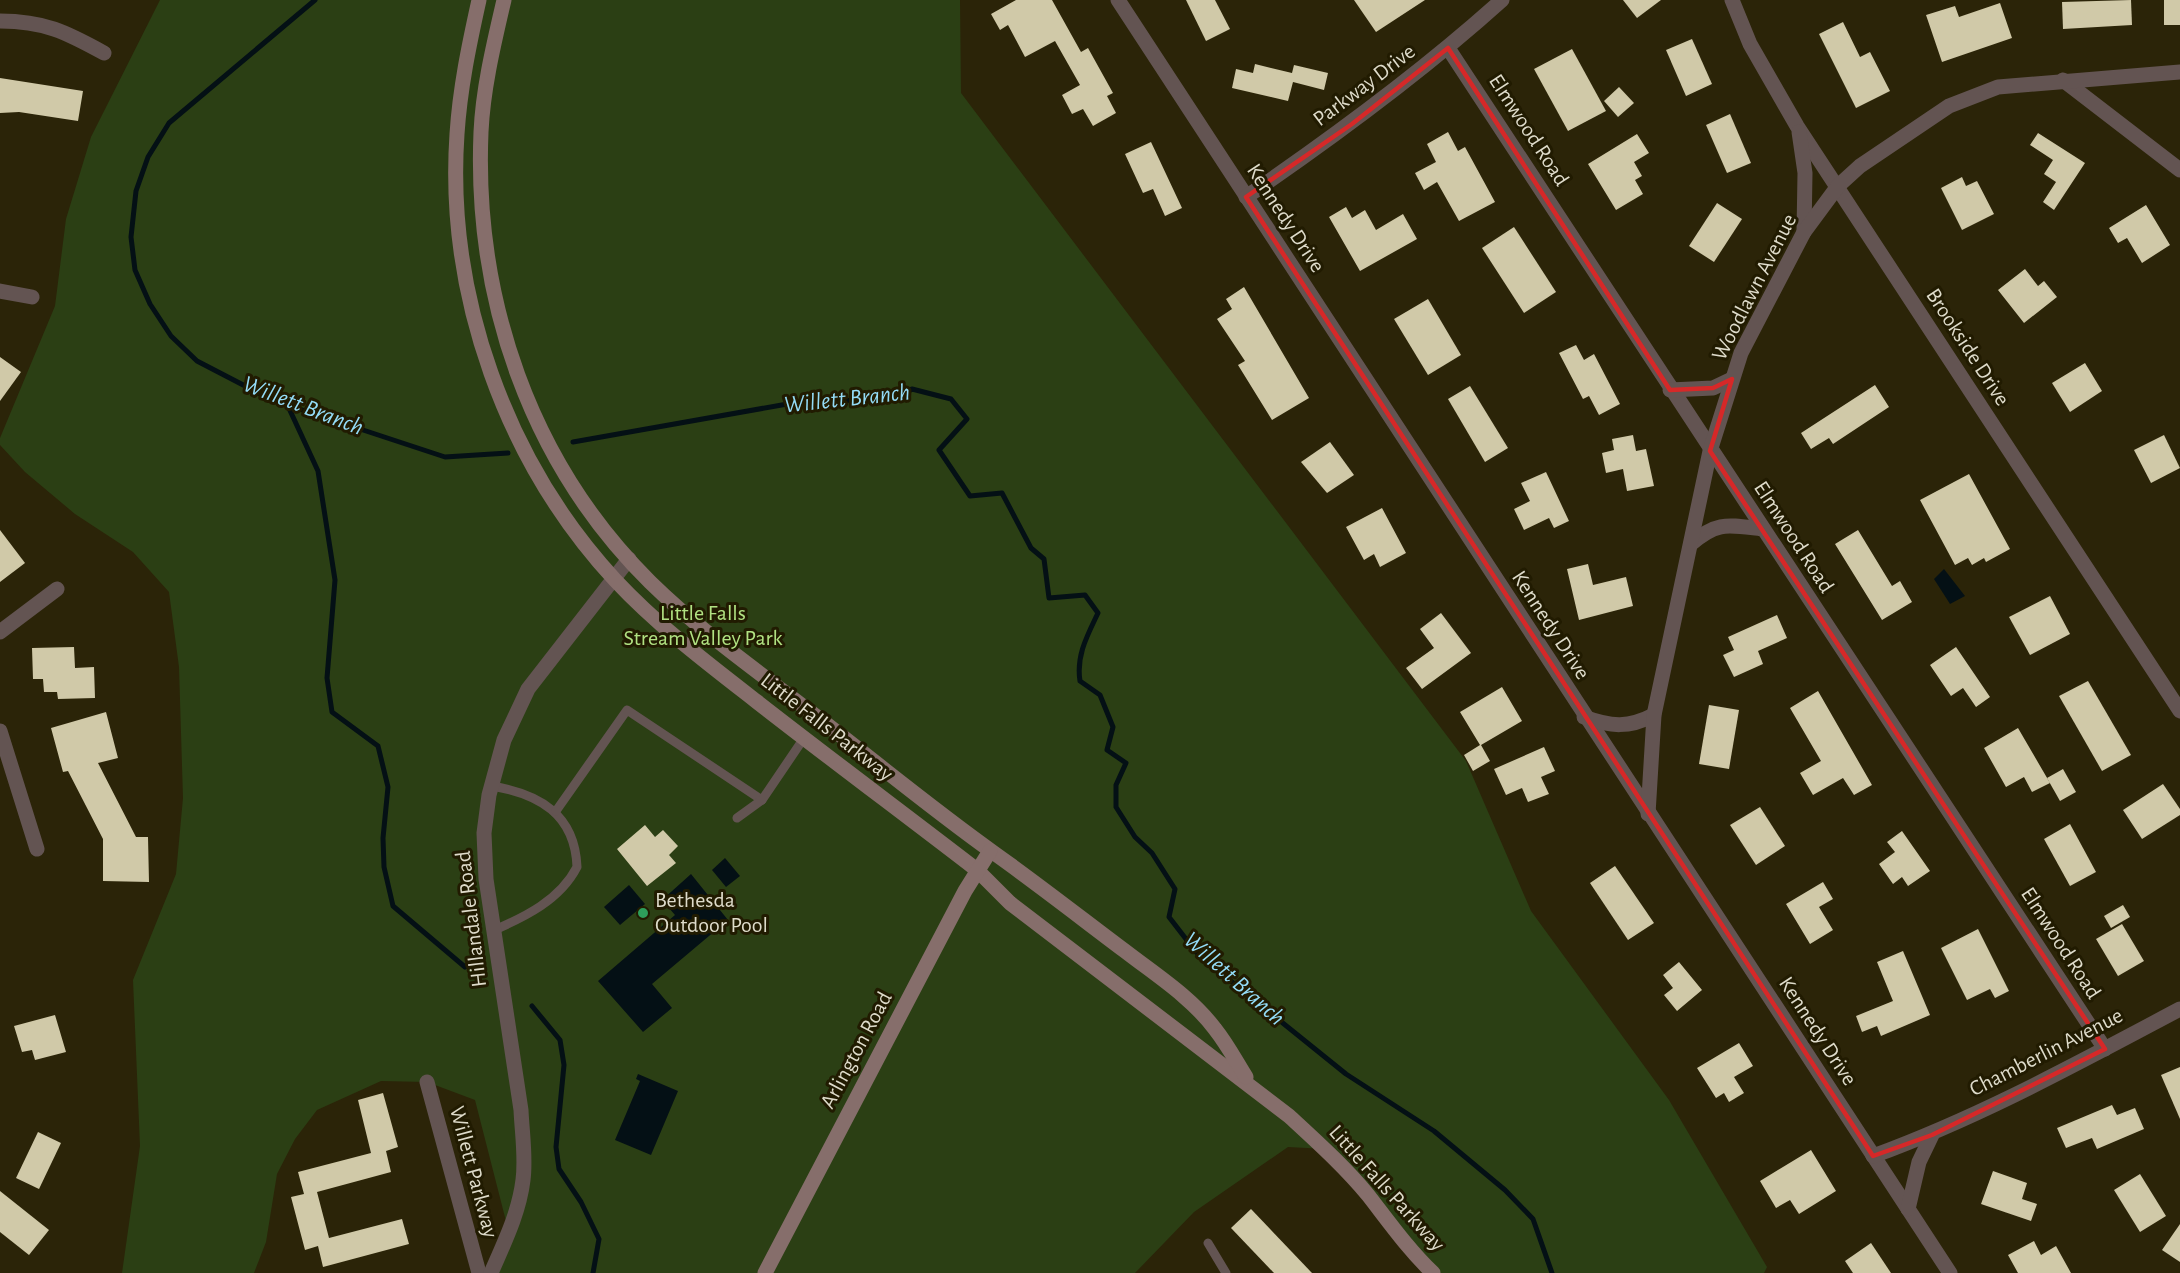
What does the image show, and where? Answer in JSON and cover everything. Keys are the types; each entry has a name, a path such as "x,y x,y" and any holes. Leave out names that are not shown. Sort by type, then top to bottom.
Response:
{"main road":[{"name":"Little Falls Parkway","path":"479,0 465,62 456,138 461,257 474,318 505,410 526,454 558,508 614,579 679,640 977,870 1010,903 1252,1087 1326,1149 1366,1193 1410,1251 1433,1273"},
{"name":"Little Falls Parkway","path":"504,0 488,76 481,131 482,207 487,260 499,320 518,379 545,440 575,490 629,559 650,581 726,647 1184,996 1215,1029 1252,1087"},
{"name":"Arlington Road","path":"765,1273 977,870 990,850"},
{"path":"1410,1251 1414,1273"}],"street":[{"name":"Kennedy Drive","path":"1118,0 1584,717 1950,1273"},
{"name":"Parkway Drive","path":"1246,197 1352,124 1448,48 1502,0"},
{"name":"Brookside Drive","path":"1732,0 1750,44 1797,126 2180,711"},
{"path":"0,21 40,23 64,31 104,53"},
{"name":"Elmwood Road","path":"1448,48 1710,451 2105,1049"},
{"name":"Woodlawn Avenue","path":"1648,814 1654,715 1710,451 1741,353 1804,232 1838,186 1878,151 1949,106 1998,87 2180,72"},
{"path":"2063,80 2180,170"},
{"path":"1797,126 1804,173 1804,232"},
{"path":"0,291 32,297"},
{"path":"1670,390 1713,388 1732,379"},
{"path":"1690,544 1707,530 1722,525 1762,529"},
{"name":"Hillandale Road","path":"491,1273 509,1231 523,1179 521,1110 492,931 486,879 484,833 492,786 504,740 528,689 629,559"},
{"path":"0,632 57,589"},
{"path":"1584,717 1619,726 1635,724 1654,715"},
{"path":"0,731 37,849"},
{"name":"Chamberlin Avenue","path":"1873,1156 1932,1135 2180,1009"},
{"name":"Willett Parkway","path":"427,1082 479,1273"},
{"path":"1908,1209 1918,1162 1932,1135"}],"lane":[{"path":"556,811 627,710 762,800"},
{"path":"737,818 762,800 804,738"},
{"path":"492,786 530,795 556,811 573,842 577,867 572,877 550,900 519,919 492,931"},
{"path":"1208,1243 1226,1273"}],"highlighted area":[{"path":"1448,48 1670,390 1713,388 1732,379 1710,451 2105,1049 1932,1135 1873,1156 1246,197 1352,124"}],"green space":[{"name":"Little Falls Stream Valley Park","path":"160,0 960,0 961,93 1466,761 1531,911 1669,1100 1767,1267 1764,1273 1433,1273 1326,1149 1288,1147 1194,1212 1135,1273 490,1273 508,1229 475,1100 427,1082 381,1081 317,1110 295,1139 277,1174 266,1242 254,1273 122,1273 140,1146 133,980 176,874 183,798 179,667 169,592 133,552 75,514 25,472 0,445 0,438 55,306 66,219 91,137"}],"shaded area":[{"path":"1944,569 1965,596 1950,604 1934,579"},
{"path":"725,858 740,876 726,887 712,870"},
{"path":"691,874 728,920 652,984 672,1008 643,1032 598,981 675,915 662,900"},
{"path":"629,885 645,904 620,925 604,907"},
{"path":"638,1074 678,1091 651,1155 615,1140 640,1081 636,1079"}],"building":[{"path":"1016,0 1052,0 1081,52 1088,48 1113,93 1107,96 1116,113 1093,126 1083,109 1072,114 1062,95 1080,85 1055,41 1025,57 1008,25 1000,30 991,14"},
{"path":"1186,0 1215,0 1230,29 1206,41"},
{"path":"1354,0 1425,0 1376,32"},
{"path":"1623,0 1661,0 1637,18"},
{"path":"2131,0 2132,25 2063,29 2062,2"},
{"path":"2164,0 2180,0 2180,25 2164,25"},
{"path":"2000,3 2012,38 1942,62 1926,15 1955,6 1959,17"},
{"path":"1843,22 1860,57 1870,52 1890,91 1856,108 1819,34"},
{"path":"1692,39 1712,84 1686,96 1666,50"},
{"path":"1572,49 1606,111 1568,131 1534,69"},
{"path":"1255,64 1292,73 1294,65 1328,73 1324,90 1293,82 1288,101 1232,88 1236,69 1253,73"},
{"path":"0,78 83,91 78,121 19,112 0,113"},
{"path":"1619,87 1634,103 1618,117 1604,101"},
{"path":"1730,114 1751,163 1727,173 1706,125"},
{"path":"1448,132 1458,151 1465,147 1495,202 1459,221 1437,182 1424,190 1415,173 1436,162 1427,144"},
{"path":"2038,133 2085,163 2054,210 2043,202 2056,182 2044,174 2053,160 2030,145"},
{"path":"1637,134 1649,153 1634,162 1642,176 1635,180 1643,194 1616,210 1588,164"},
{"path":"1151,142 1182,208 1165,216 1153,189 1143,193 1125,154"},
{"path":"1962,177 1966,186 1977,181 1994,214 1962,230 1941,188"},
{"path":"1717,203 1742,219 1714,262 1689,246"},
{"path":"2146,205 2170,245 2142,263 2127,238 2118,243 2109,228"},
{"path":"1346,207 1352,218 1365,210 1376,230 1403,214 1417,239 1360,271 1329,217"},
{"path":"1514,227 1556,292 1524,313 1482,248"},
{"path":"2025,269 2038,286 2044,281 2057,297 2024,323 1998,290"},
{"path":"1244,287 1309,398 1272,420 1238,365 1245,361 1217,319 1232,309 1226,299"},
{"path":"1428,299 1461,355 1428,375 1394,319"},
{"path":"1576,345 1584,360 1594,354 1620,404 1599,415 1589,396 1583,399 1559,353"},
{"path":"0,357 21,372 0,401"},
{"path":"2085,363 2102,391 2070,412 2052,383"},
{"path":"1875,385 1889,407 1833,444 1829,438 1811,449 1801,433"},
{"path":"1470,386 1508,448 1485,462 1448,399"},
{"path":"1633,435 1636,451 1646,449 1654,486 1627,491 1623,469 1606,473 1602,453 1614,450 1612,439"},
{"path":"2164,435 2180,468 2151,483 2134,450"},
{"path":"1330,442 1354,475 1327,493 1301,462"},
{"path":"1546,472 1569,521 1554,528 1549,518 1524,530 1514,509 1530,501 1521,483"},
{"path":"1969,474 2010,549 1986,562 1984,558 1972,565 1968,558 1955,565 1920,500"},
{"path":"1382,508 1406,553 1380,567 1374,554 1364,560 1346,527"},
{"path":"0,530 25,563 0,582"},
{"path":"1858,530 1892,586 1900,581 1912,602 1882,620 1835,544"},
{"path":"1588,564 1593,585 1626,577 1633,606 1579,620 1567,569"},
{"path":"2050,596 2070,634 2030,655 2009,617"},
{"path":"1441,613 1471,653 1422,689 1406,668 1434,648 1420,629"},
{"path":"1777,615 1787,638 1758,651 1763,664 1734,677 1723,655 1734,650 1728,637"},
{"path":"74,647 75,668 94,667 95,698 58,699 57,692 44,692 43,679 33,679 32,648"},
{"path":"1956,647 1990,697 1976,707 1963,688 1951,696 1930,665"},
{"path":"2088,681 2131,755 2102,771 2059,696"},
{"path":"1502,687 1522,721 1481,745 1490,761 1473,771 1464,755 1480,745 1460,712"},
{"path":"1818,691 1872,785 1854,795 1843,778 1813,795 1800,773 1821,761 1790,708"},
{"path":"1709,705 1739,710 1729,769 1699,764"},
{"path":"106,712 118,758 98,763 136,837 148,837 149,882 103,881 103,839 68,771 63,772 51,728"},
{"path":"2018,728 2050,783 2032,792 2024,777 2006,787 1984,748"},
{"path":"1544,747 1555,771 1541,777 1549,794 1528,802 1522,788 1506,795 1494,769"},
{"path":"2063,769 2076,792 2060,801 2047,778"},
{"path":"2163,784 2180,809 2180,815 2142,839 2123,810"},
{"path":"1760,807 1785,846 1756,865 1730,825"},
{"path":"2070,824 2096,872 2070,886 2044,839"},
{"path":"645,825 655,837 663,830 678,846 669,855 676,863 647,886 617,849"},
{"path":"1902,831 1930,871 1908,886 1902,877 1893,884 1879,864 1895,852 1887,842"},
{"path":"1615,866 1654,923 1628,940 1590,883"},
{"path":"1823,882 1833,899 1819,907 1833,930 1810,944 1786,904"},
{"path":"2123,905 2130,917 2111,928 2104,916"},
{"path":"2122,924 2144,961 2118,976 2096,939"},
{"path":"1978,929 2009,991 1995,998 1990,989 1967,1000 1941,948"},
{"path":"1903,951 1930,1015 1881,1036 1877,1026 1862,1032 1856,1016 1893,1001 1877,962"},
{"path":"1679,962 1702,990 1677,1011 1664,995 1673,988 1663,975"},
{"path":"55,1015 66,1052 35,1060 32,1050 22,1052 14,1026"},
{"path":"1739,1043 1753,1066 1734,1077 1744,1093 1729,1102 1724,1093 1716,1098 1697,1068"},
{"path":"2180,1067 2180,1119 2161,1075"},
{"path":"383,1093 398,1147 386,1151 391,1172 317,1192 329,1238 402,1219 409,1244 323,1267 318,1246 305,1250 291,1197 304,1194 298,1172 371,1153 358,1100"},
{"path":"2112,1105 2117,1115 2135,1108 2144,1129 2097,1149 2092,1138 2066,1148 2057,1128"},
{"path":"38,1132 61,1143 39,1189 16,1178"},
{"path":"1811,1150 1836,1191 1799,1214 1790,1200 1776,1208 1760,1181"},
{"path":"1993,1171 2027,1183 2022,1199 2037,1204 2031,1221 1981,1204"},
{"path":"2140,1174 2166,1216 2140,1232 2114,1190"},
{"path":"0,1191 49,1230 29,1255 0,1232"},
{"path":"1251,1209 1312,1273 1274,1273 1231,1228"},
{"path":"2180,1224 2180,1262 2162,1250"},
{"path":"2034,1241 2041,1255 2056,1246 2071,1273 2018,1273 2008,1255"},
{"path":"1871,1243 1891,1273 1853,1273 1845,1261"}],"waterway":[{"name":"Willett Branch","path":"315,0 169,123 148,157 136,191 131,237 135,270 150,304 171,336 197,361 272,400 445,457 508,453"},
{"name":"Willett Branch","path":"573,442 793,403 897,398 912,389 951,399 967,419 939,450 970,496 1002,493 1031,548 1044,559 1049,598 1085,595 1098,613 1081,655 1080,681 1100,695 1113,727 1107,750 1126,763 1116,785 1116,807 1135,837 1152,853 1175,889 1169,917 1196,952 1222,974 1346,1074 1434,1131 1505,1190 1533,1219 1552,1273"},
{"path":"287,404 318,471 335,580 327,678 332,712 378,746 388,787 383,838 384,867 393,906 465,967"},
{"path":"532,1006 560,1040 564,1065 556,1147 559,1169 581,1202 599,1239 593,1273"}],"place":[{"name":"Bethesda Outdoor Pool","path":"643,913"}]}
